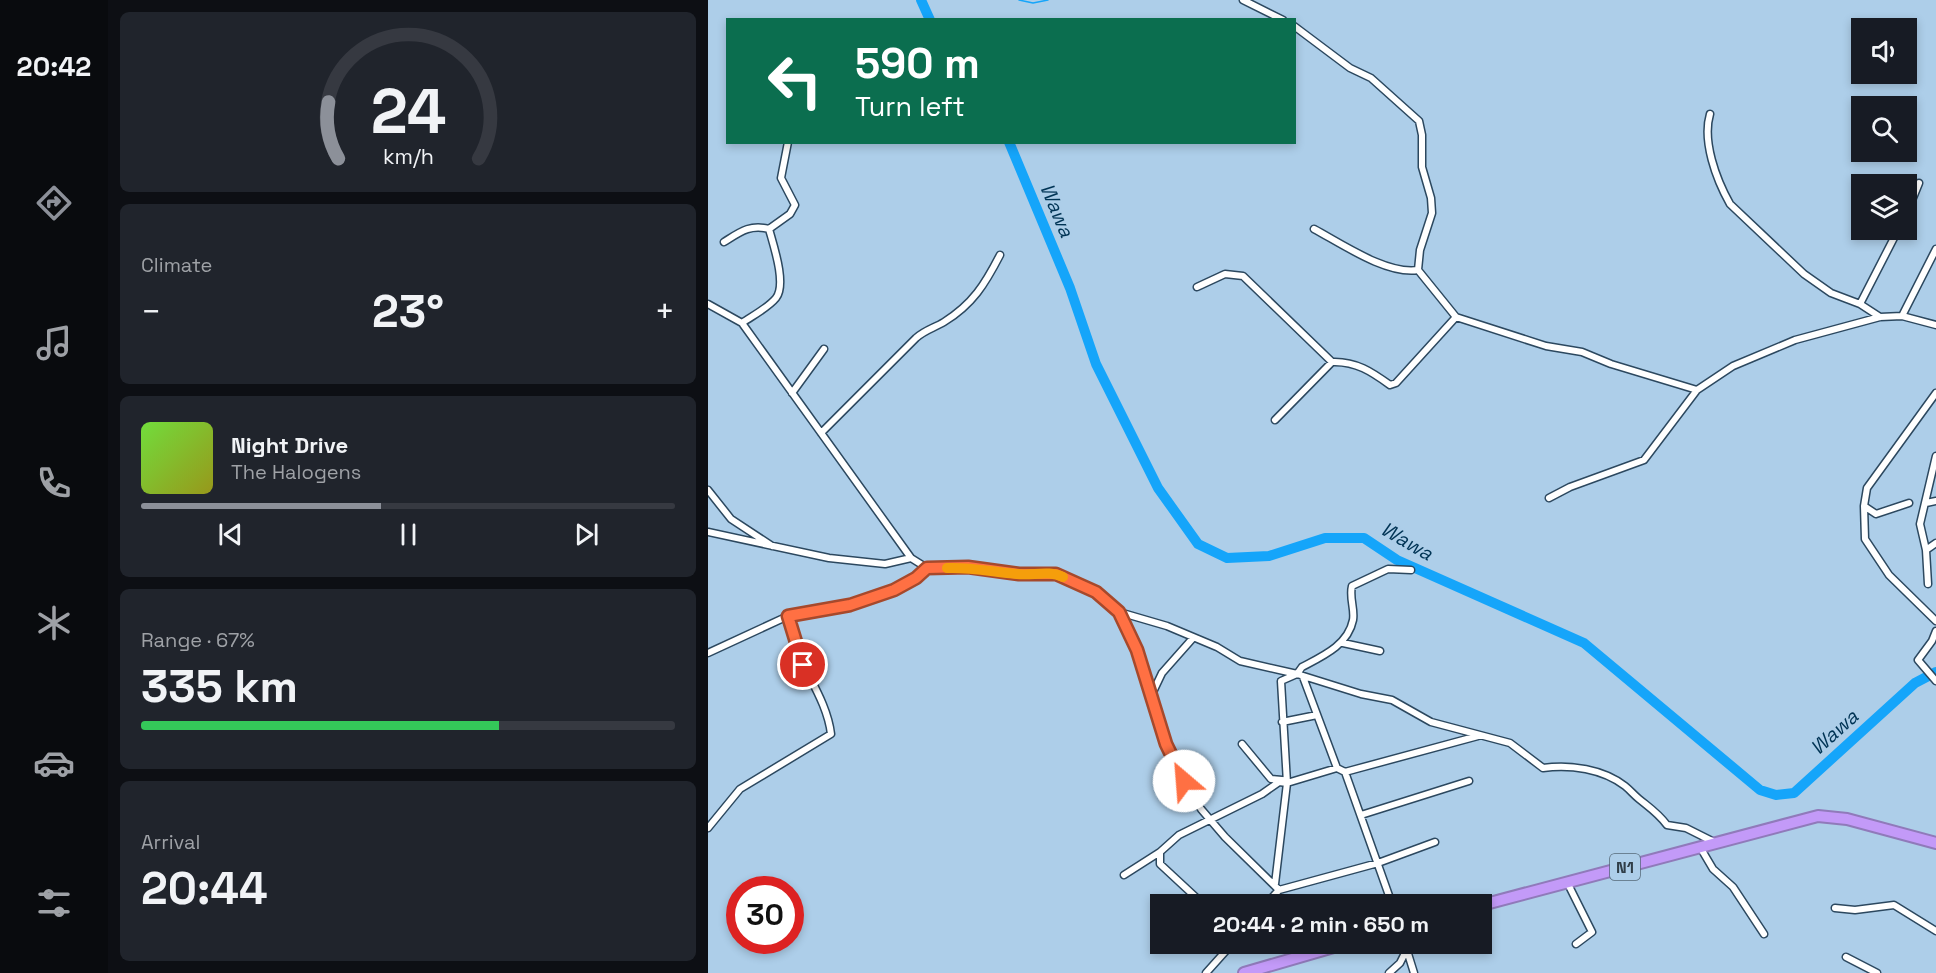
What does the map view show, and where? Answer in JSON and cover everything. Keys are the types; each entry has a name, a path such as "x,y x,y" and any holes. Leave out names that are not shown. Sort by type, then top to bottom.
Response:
{"highway":[{"name":"N1","path":"1492,902 1818,816 1847,819 1936,843"},
{"path":"1244,973 1310,954"}],"street":[{"path":"1243,0 1279,18"},
{"path":"1296,28 1350,68 1371,78 1419,121 1422,167 1431,198 1432,213 1420,250 1418,270 1456,317 1524,340 1582,352 1611,364 1697,390"},
{"path":"1710,114 1707,126 1709,146 1724,193 1730,204 1804,274 1831,293 1860,304 1880,317"},
{"path":"724,242 746,228 756,226 769,229 790,214 795,205 781,178 788,144"},
{"path":"1917,188 1919,183"},
{"path":"742,323 776,298 779,291 779,271 769,229"},
{"path":"1314,229 1388,267 1405,272 1418,270"},
{"path":"1860,304 1893,240"},
{"path":"1902,316 1936,249"},
{"path":"821,433 928,327 942,322 982,290 1000,255"},
{"path":"1197,287 1225,274 1243,276 1332,362 1355,364 1370,370 1390,385 1396,383 1456,317"},
{"path":"708,304 742,323 911,558 927,568 968,567 1019,574 1056,574 1096,592 1119,612 1137,650 1166,744 1184,781 1211,820 1277,887"},
{"path":"1549,498 1570,487 1644,460 1697,390 1733,366 1795,340 1880,317 1902,316 1936,325"},
{"path":"792,393 824,350"},
{"path":"1275,420 1332,362"},
{"path":"1936,393 1867,488 1864,506 1866,539 1889,575 1936,621"},
{"path":"1928,584 1926,550 1920,524 1936,456"},
{"path":"708,490 731,519 777,549"},
{"path":"1926,503 1936,501"},
{"path":"1864,506 1876,514 1909,502"},
{"path":"708,532 777,549 885,564 911,558"},
{"path":"1926,550 1936,543"},
{"path":"708,653 788,616 850,605 894,590 916,578 927,568"},
{"path":"1337,768 1300,675 1302,668 1343,643 1353,618 1349,597 1352,586 1388,569 1411,570"},
{"path":"1119,612 1167,626 1239,661 1300,675 1360,694 1392,700 1431,722 1510,742 1543,768 1576,766 1624,785 1658,813 1666,825 1686,828 1715,842"},
{"path":"708,828 740,789 831,734 830,722 820,696 803,665 788,616"},
{"path":"1932,677 1918,660 1932,641 1936,631"},
{"path":"1152,694 1162,673 1193,638"},
{"path":"1343,643 1380,651"},
{"path":"1272,894 1277,887 1287,780 1281,681 1300,675"},
{"path":"1282,722 1317,715"},
{"path":"1124,875 1160,852 1179,835 1263,794 1279,782 1337,768 1345,772 1480,735"},
{"path":"1242,744 1270,779 1279,782"},
{"path":"1345,772 1389,894"},
{"path":"1361,814 1469,781"},
{"path":"1277,887 1378,863 1435,842"},
{"path":"1700,847 1713,869 1733,887 1764,934"},
{"path":"1160,852 1160,864 1192,894"},
{"path":"1567,882 1592,932 1576,944"},
{"path":"1835,908 1855,910 1894,905 1936,931"},
{"path":"1206,973 1223,954"},
{"path":"1389,973 1400,963 1403,954"},
{"path":"1408,954 1414,973"},
{"path":"1846,957 1877,973"}],"waterway":[{"name":"Wawa","path":"921,0 929,18"},
{"path":"1019,0 1033,3 1048,0"},
{"name":"Wawa","path":"1010,144 1070,288 1096,364 1158,488 1198,544 1227,558 1269,556 1325,538 1364,538 1397,560 1584,643 1760,790 1776,795 1794,793 1915,683 1936,672"}],"slow traffic":[{"path":"947,568 968,567 1019,574 1056,574 1063,577"}],"route":[{"path":"803,665 788,616 850,605 894,590 916,578 927,568 968,567 1019,574 1056,574 1096,592 1108,600 1119,612 1137,650 1166,744 1184,781"}]}
